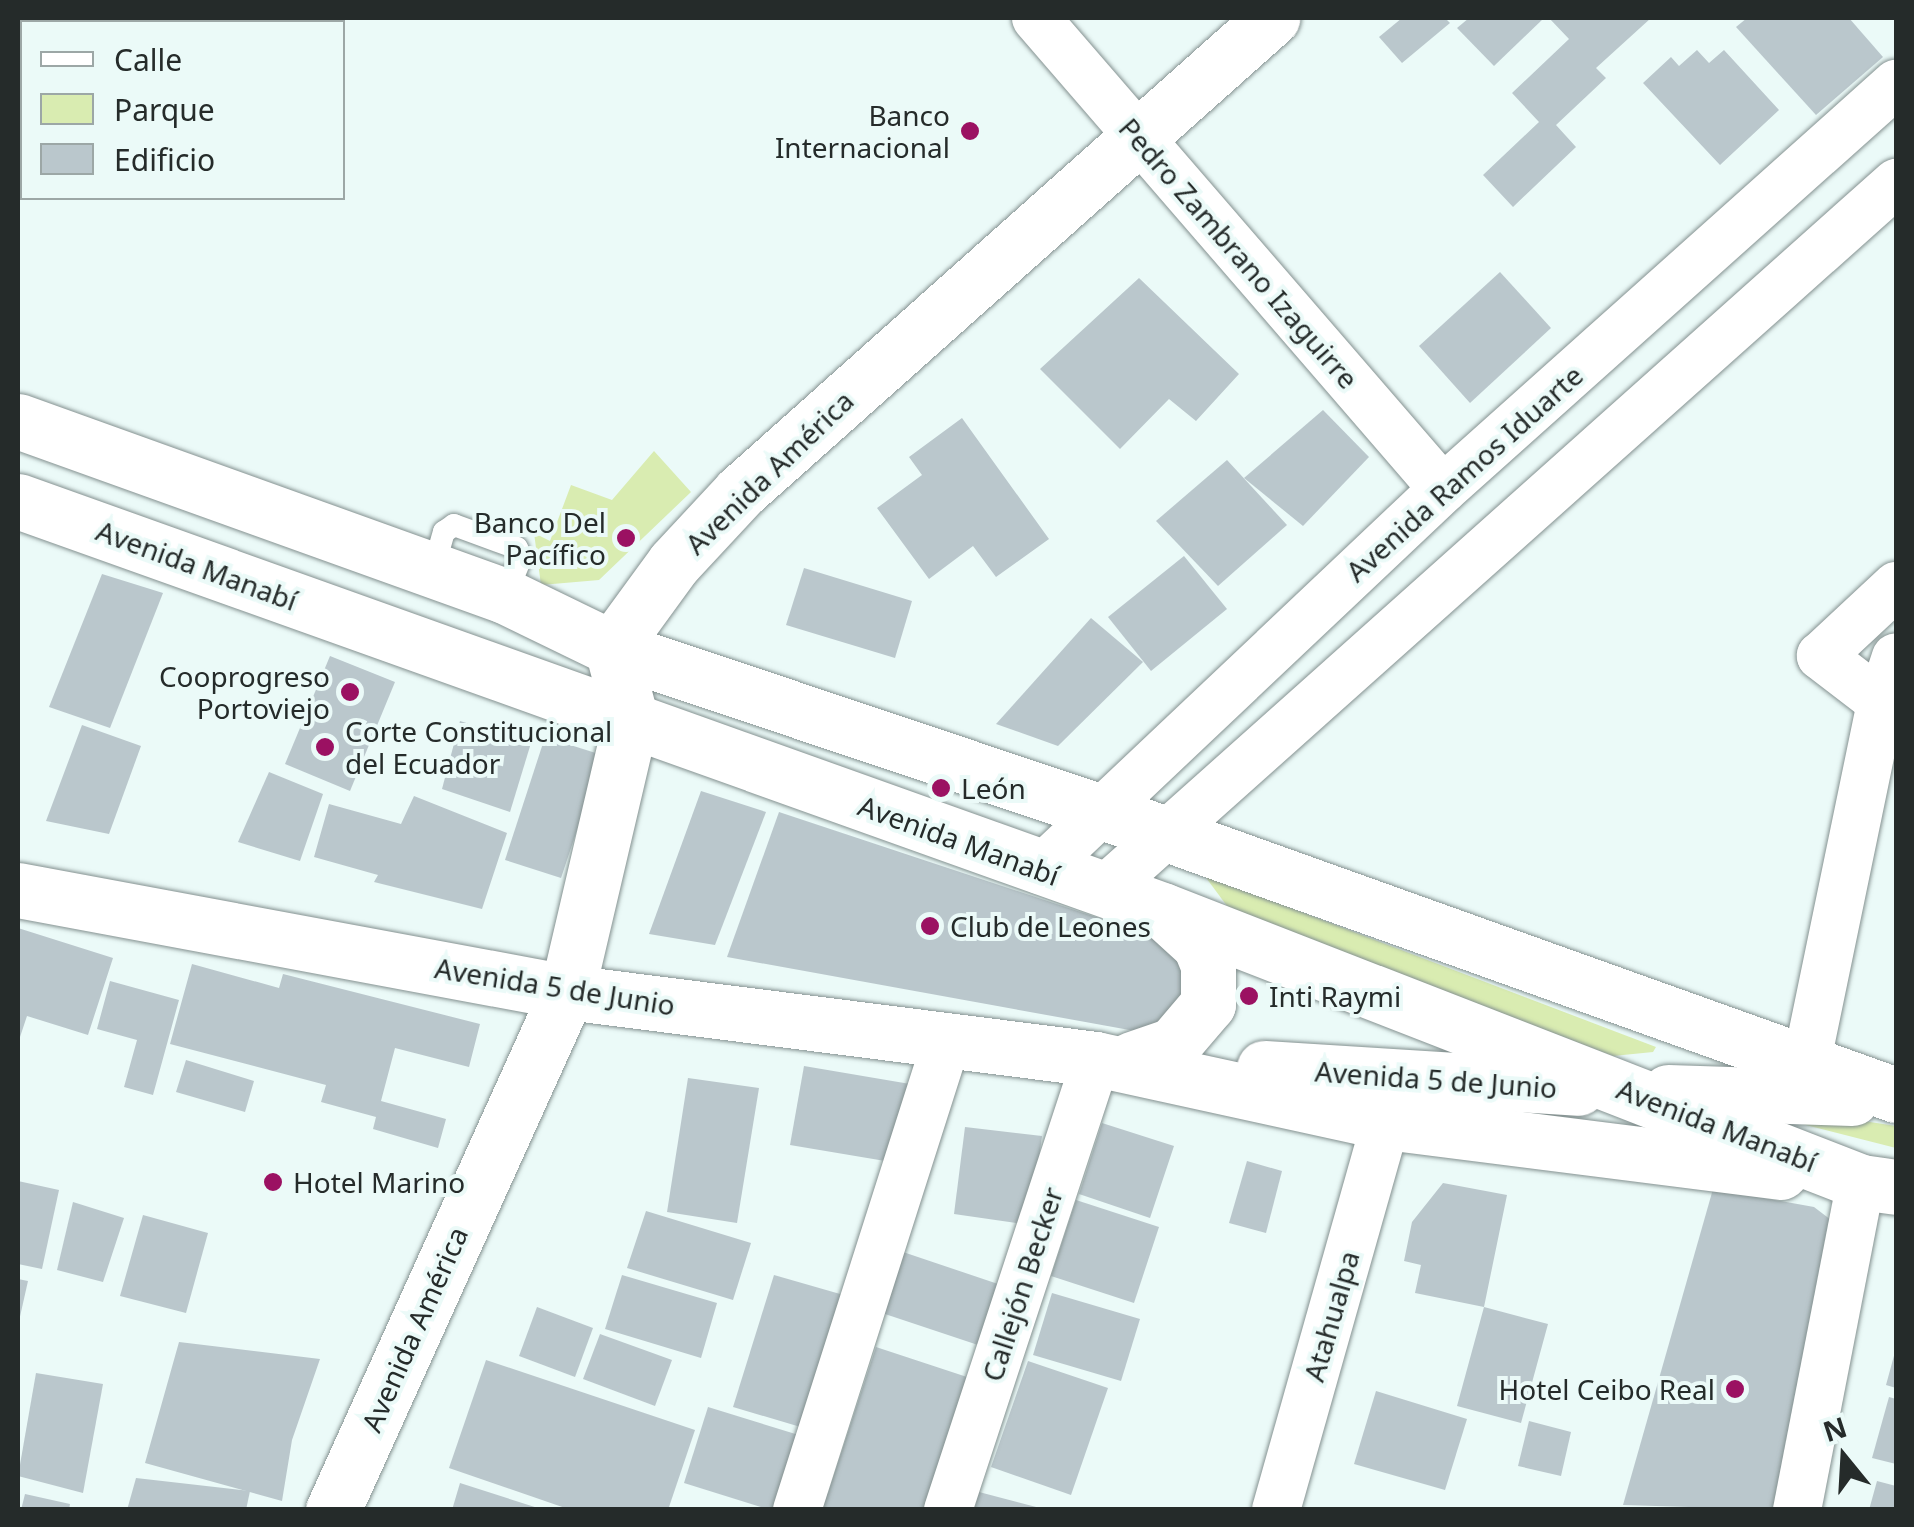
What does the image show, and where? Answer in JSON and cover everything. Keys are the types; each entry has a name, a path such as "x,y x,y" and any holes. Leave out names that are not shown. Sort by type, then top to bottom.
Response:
{"street":[{"name":"Pedro Zambrano Izaguirre","path":"1036,18 1443,489"},
{"name":"Avenida América","path":"333,1510 567,992 632,720 612,648 674,563 740,492 1272,18"},
{"name":"Avenida Ramos Iduarte","path":"1040,870 1443,489 1896,84"},
{"path":"1104,890 1896,183"},
{"path":"18,421 506,596 612,648 1167,834 1896,1097"},
{"name":"Avenida Manabí","path":"18,501 1040,870 1162,910 1879,1185"},
{"path":"1880,702 1822,656 1896,586"},
{"path":"1806,1065 1880,702 1896,657"},
{"name":"Avenida 5 de Junio","path":"18,890 567,992 1114,1059 1629,1091 1896,1097"},
{"path":"1114,1059 1173,1045 1208,1004 1208,965 1200,945 1162,910"},
{"path":"797,1510 948,1038"},
{"name":"Avenida 5 de Junio","path":"1114,1059 1386,1122 1879,1185"},
{"name":"Callejón Becker","path":"948,1510 1114,1059"},
{"name":"Atahualpa","path":"1276,1510 1386,1122"},
{"path":"1796,1510 1879,1185"}],"green space":[{"path":"654,451 691,492 599,580 541,585 534,533 550,541 571,485 612,500"},
{"path":"1204,875 1656,1047 1653,1052 1613,1056 1230,910"},
{"path":"1857,1120 1896,1126 1896,1148 1794,1122"}],"building":[{"path":"1402,18 1445,18 1450,23 1402,63 1379,37"},
{"path":"1469,18 1544,18 1494,66 1457,28"},
{"path":"1549,18 1651,18 1596,68 1606,78 1556,125 1576,147 1513,207 1483,175 1539,122 1512,93 1569,39"},
{"path":"1747,18 1849,18 1883,57 1816,115 1736,27"},
{"path":"1697,50 1709,63 1724,50 1779,110 1720,165 1643,83 1671,57 1679,66"},
{"path":"1500,272 1551,328 1470,403 1419,346"},
{"path":"1139,278 1239,374 1196,421 1169,399 1120,449 1040,369"},
{"path":"1323,410 1369,457 1303,526 1244,478"},
{"path":"962,418 1049,539 996,577 973,546 929,579 877,508 922,475 909,457"},
{"path":"1227,460 1287,525 1218,586 1156,521"},
{"path":"1184,556 1227,609 1151,671 1108,617"},
{"path":"804,568 912,601 895,658 786,625"},
{"path":"102,574 163,593 110,728 49,707"},
{"path":"1091,618 1143,662 1058,746 996,724"},
{"path":"330,656 395,682 350,791 285,764"},
{"path":"460,721 531,743 510,812 442,789"},
{"path":"82,725 141,746 109,834 46,821"},
{"path":"545,737 602,755 561,878 505,860"},
{"path":"269,772 323,794 300,861 238,842"},
{"path":"701,791 766,812 715,945 649,934"},
{"path":"414,796 507,833 482,909 374,882 378,875 314,857 329,804 401,824"},
{"name":"Club de Leones","path":"779,812 1165,940 1180,951 1183,1015 1146,1033 727,957"},
{"path":"18,928 113,958 88,1035 27,1016 18,1043"},
{"path":"192,964 279,988 283,974 480,1024 469,1067 395,1048 381,1101 446,1119 438,1148 373,1129 376,1117 321,1102 326,1085 170,1044"},
{"path":"110,981 179,1000 153,1095 124,1087 137,1040 97,1029"},
{"path":"186,1060 254,1081 245,1112 176,1092"},
{"path":"804,1066 910,1084 897,1163 790,1145"},
{"path":"688,1078 759,1088 737,1223 667,1212"},
{"path":"1102,1123 1174,1146 1150,1218 1079,1194"},
{"path":"965,1127 1042,1136 1030,1225 954,1214"},
{"path":"1247,1161 1282,1171 1266,1233 1229,1223"},
{"path":"18,1181 59,1190 42,1269 18,1264"},
{"path":"1443,1183 1507,1195 1484,1307 1415,1293 1421,1265 1404,1261 1412,1222"},
{"name":"Hotel Ceibo Real","path":"1713,1189 1814,1207 1835,1223 1789,1510 1623,1505"},
{"path":"1076,1200 1159,1227 1134,1303 1051,1276"},
{"path":"73,1202 124,1218 103,1282 57,1270"},
{"path":"646,1211 751,1243 733,1300 627,1268"},
{"path":"143,1215 208,1233 186,1313 120,1296"},
{"path":"903,1252 1004,1286 984,1347 882,1313"},
{"path":"622,1275 717,1303 701,1358 605,1329"},
{"path":"774,1275 854,1298 814,1431 733,1407"},
{"path":"18,1279 28,1281 19,1321 18,1321"},
{"path":"1052,1293 1140,1319 1121,1381 1033,1355"},
{"path":"537,1307 593,1328 575,1377 519,1356"},
{"path":"1484,1307 1548,1324 1521,1423 1457,1406"},
{"path":"600,1334 672,1360 655,1406 583,1379"},
{"path":"179,1342 320,1359 292,1440 282,1501 145,1463"},
{"path":"876,1347 967,1377 923,1510 813,1510 819,1491 828,1493"},
{"path":"1896,1352 1896,1388 1886,1385"},
{"path":"486,1360 695,1430 668,1510 571,1510 449,1468"},
{"path":"1028,1361 1108,1388 1071,1495 991,1467"},
{"path":"36,1373 103,1384 83,1493 18,1476"},
{"path":"1376,1391 1467,1419 1445,1490 1354,1464"},
{"path":"1889,1397 1896,1399 1896,1464 1872,1458"},
{"path":"708,1407 815,1440 793,1510 770,1510 684,1483"},
{"path":"1529,1421 1571,1432 1561,1476 1518,1466"},
{"path":"136,1478 250,1491 246,1510 127,1510"},
{"path":"1877,1481 1896,1486 1896,1510 1869,1510"},
{"path":"460,1483 541,1509 541,1510 452,1510"},
{"path":"979,1492 1040,1508 1040,1510 974,1510"},
{"path":"25,1494 70,1504 69,1510 21,1510"}],"place":[{"name":"Banco Internacional","path":"970,131"},
{"name":"Banco Del Pacífico","path":"626,538"},
{"name":"Cooprogreso Portoviejo","path":"350,692"},
{"name":"Corte Constitucional del Ecuador","path":"325,747"},
{"name":"León","path":"941,788"},
{"name":"Club de Leones","path":"930,926"},
{"name":"Inti Raymi","path":"1249,996"},
{"name":"Hotel Marino","path":"273,1182"},
{"name":"Hotel Ceibo Real","path":"1735,1389"}]}
